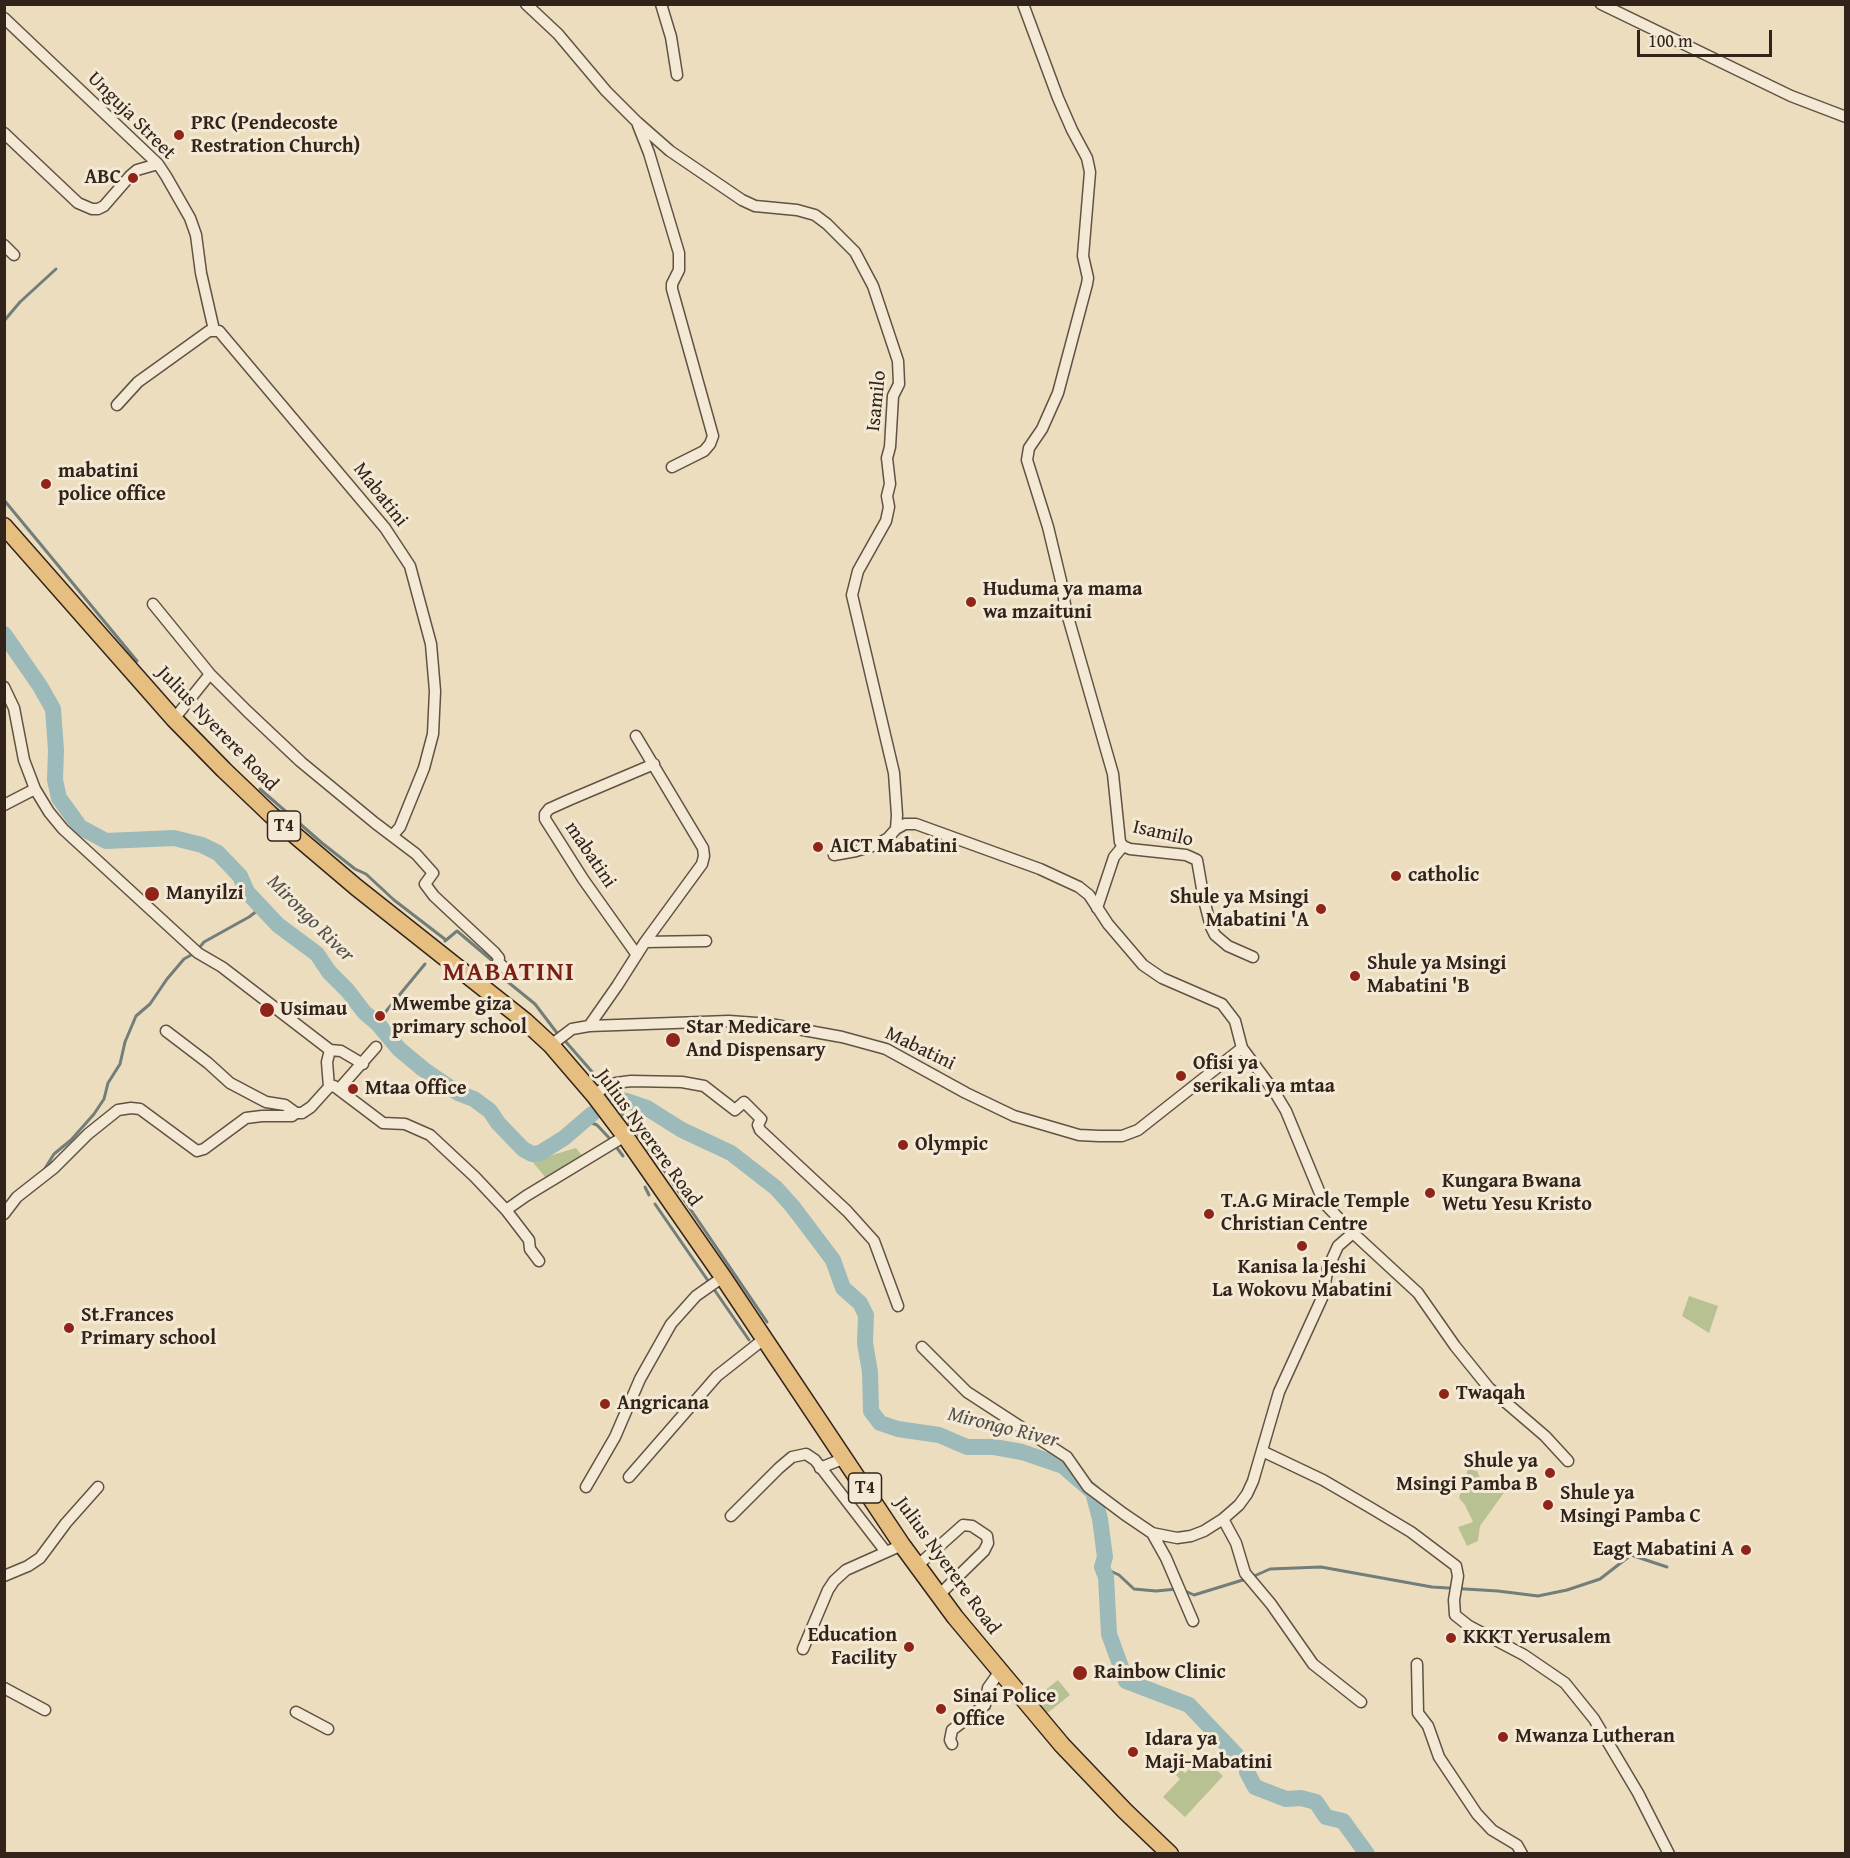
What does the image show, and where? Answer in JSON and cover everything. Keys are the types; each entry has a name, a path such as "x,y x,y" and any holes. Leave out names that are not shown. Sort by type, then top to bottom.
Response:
{"highway":[{"name":"Julius Nyerere Road","path":"4,526 174,718 270,814 356,887 525,1021 602,1090 625,1136 715,1283 764,1339 917,1566 1062,1745 1170,1854"}],"street":[{"name":"Isamilo","path":"526,4 558,34 606,91 670,151 742,200 755,206 797,210 815,215 855,252 873,286 898,361 899,384 893,396 890,447 887,458 890,484 886,521 858,572 852,595 894,773 897,796 896,829"},
{"path":"661,4 671,37 677,75"},
{"name":"Isamilo","path":"1023,4 1058,98 1087,158 1090,172 1083,256 1088,284 1058,393 1042,429 1029,448 1027,459 1048,527 1066,610 1113,774 1118,835 1123,846 1130,849 1186,855 1197,860 1206,909 1215,935 1228,946 1253,957"},
{"path":"1601,4 1791,96 1845,117"},
{"name":"Unguja Street","path":"4,18 158,164 179,198 196,235 201,273 214,330"},
{"path":"637,122 649,153 679,253 679,270 672,289 713,436 704,451 672,467"},
{"path":"4,133 78,203 92,209 104,206 138,170 158,164"},
{"path":"4,245 14,255"},
{"path":"117,405 138,382 202,336 214,330"},
{"name":"Mabatini","path":"214,330 222,334 379,520 410,566 431,644 435,691 433,734 424,768 400,826 393,835"},
{"path":"153,604 210,674 246,711 302,762 416,854 433,873 425,884 434,896 495,953 499,958 498,962 507,970"},
{"path":"174,718 210,674"},
{"path":"4,687 14,708 24,760 35,789 63,829 198,953 222,967 330,1050 341,1051 363,1064"},
{"path":"589,1026 645,942 696,873 704,856 703,848 636,736"},
{"name":"mabatini","path":"637,955 583,879 545,819 545,814 595,788 654,764"},
{"path":"4,805 35,789"},
{"path":"834,855 876,844 888,838 896,829 905,824 916,824 1040,869 1079,887 1089,895 1127,947 1153,973 1222,1004 1235,1021 1242,1048 1286,1111 1324,1203 1418,1293 1484,1384 1545,1436 1568,1461"},
{"path":"1098,908 1114,857 1123,846"},
{"path":"645,942 706,942"},
{"name":"Mabatini","path":"551,1045 572,1029 589,1026 729,1021 770,1024 842,1037 886,1049 966,1093 1014,1116 1079,1135 1099,1136 1122,1136 1138,1130 1242,1048"},
{"path":"166,1031 244,1092 266,1102 285,1104 296,1113"},
{"path":"4,1214 17,1197 54,1168 88,1134 118,1110 140,1109 197,1151 204,1149 246,1118 292,1116 302,1113 363,1064 376,1047"},
{"path":"330,1050 327,1062 334,1088 383,1123 405,1124 430,1135 506,1210 529,1240 530,1249 539,1261"},
{"path":"602,1090 631,1081 693,1083 713,1091 735,1110 744,1102 761,1119 758,1125 760,1130 847,1211 874,1242 898,1306"},
{"path":"506,1210 625,1136"},
{"path":"1152,1533 1177,1538 1204,1531 1223,1519 1239,1505 1247,1494 1279,1392 1322,1298 1328,1268 1338,1246 1353,1233"},
{"path":"586,1486 615,1437 640,1379 671,1324 696,1296 715,1283"},
{"path":"629,1477 717,1376 764,1339"},
{"path":"922,1347 967,1392 1067,1457 1088,1487 1152,1533 1167,1558 1192,1621"},
{"path":"1262,1451 1323,1480 1371,1508 1411,1532 1456,1566 1458,1576 1454,1600 1455,1615 1468,1626 1524,1654 1565,1683 1594,1719 1638,1793 1668,1854"},
{"path":"730,1516 792,1457 807,1454 815,1460 886,1552"},
{"path":"820,1468 845,1458"},
{"path":"4,1576 40,1558 66,1523 98,1487"},
{"path":"1223,1519 1236,1543 1245,1573 1282,1618 1313,1664 1361,1702"},
{"path":"917,1566 959,1527 972,1526 987,1536 988,1543 984,1551 939,1595"},
{"path":"803,1649 834,1581 846,1570 902,1545"},
{"path":"1417,1664 1418,1713 1428,1726 1438,1757 1477,1814 1492,1830 1517,1845 1522,1854"},
{"path":"952,1744 950,1740 952,1730 986,1705 988,1688 1000,1671"},
{"path":"5,1688 45,1710"},
{"path":"296,1712 328,1729"}],"green space":[{"path":"576,1148 583,1157 545,1177 532,1161"},
{"path":"1689,1296 1718,1306 1709,1333 1682,1316"},
{"path":"1468,1469 1477,1471 1485,1488 1499,1483 1508,1487 1480,1526 1478,1541 1467,1546 1458,1527 1473,1522 1459,1498"},
{"path":"1058,1680 1070,1695 1046,1714 1034,1699"},
{"path":"1195,1763 1205,1771 1211,1765 1223,1776 1185,1817 1163,1797 1180,1779 1173,1772 1178,1767 1185,1773"}],"waterway":[{"path":"4,321 20,302 56,269"},
{"path":"4,500 137,661"},
{"name":"Mirongo River","path":"4,634 53,709 56,750 55,780 59,798 80,827 106,841 174,838 202,845 218,853 240,876 247,892 278,925 317,954 329,972 399,1049 458,1093 474,1099 490,1111 498,1123 523,1149 532,1154 540,1153 564,1138 592,1114"},
{"path":"260,789 322,843 355,869 366,874 394,900 446,940"},
{"path":"199,948 204,942 249,917 262,907"},
{"path":"445,941 457,931 495,963"},
{"path":"44,1170 54,1154 71,1140 104,1099 108,1083 120,1064 125,1042 136,1016 150,1004 184,959 191,955"},
{"path":"378,1024 425,964"},
{"path":"501,970 503,978 535,1004 557,1033"},
{"path":"566,1042 616,1099"},
{"name":"Mirongo River","path":"613,1099 647,1108 682,1130 731,1153 776,1188 793,1207 833,1260 843,1288 860,1303 866,1315 865,1343 870,1372 871,1411 880,1423 898,1429 939,1435 967,1447 994,1447 1022,1452 1063,1466 1093,1492 1100,1519 1105,1557 1102,1567 1106,1577 1109,1634 1126,1681 1189,1705 1246,1765 1255,1787 1286,1799 1301,1798 1316,1802 1326,1817 1343,1821 1367,1854"},
{"path":"621,1100 622,1113 659,1163 767,1322"},
{"path":"584,1120 597,1125 612,1141"},
{"path":"617,1148 623,1156"},
{"path":"645,1187 649,1195"},
{"path":"655,1204 749,1340"},
{"path":"1252,1577 1270,1569 1321,1567 1432,1587 1538,1596 1567,1590 1600,1579 1631,1555 1667,1567"},
{"path":"1102,1567 1119,1575 1134,1589 1156,1591 1177,1589"},
{"path":"1183,1590 1194,1595 1246,1579"}],"place":[{"name":"PRC (Pendecoste Restration Church)","path":"179,135"},
{"name":"ABC","path":"133,178"},
{"name":"mabatini police office","path":"46,484"},
{"name":"Huduma ya mama wa mzaituni","path":"971,602"},
{"name":"AICT Mabatini","path":"818,847"},
{"name":"catholic","path":"1396,876"},
{"name":"Manyilzi","path":"152,894"},
{"name":"Shule ya Msingi Mabatini 'A","path":"1321,909"},
{"name":"Shule ya Msingi Mabatini 'B","path":"1355,976"},
{"name":"Usimau","path":"267,1010"},
{"name":"Mwembe giza primary school","path":"380,1016"},
{"name":"Star Medicare And Dispensary","path":"673,1040"},
{"name":"Ofisi ya serikali ya mtaa","path":"1181,1076"},
{"name":"Mtaa Office","path":"353,1089"},
{"name":"Olympic","path":"903,1145"},
{"name":"Kungara Bwana Wetu Yesu Kristo","path":"1430,1193"},
{"name":"T.A.G Miracle Temple Christian Centre","path":"1209,1214"},
{"name":"Kanisa la Jeshi La Wokovu Mabatini","path":"1302,1246"},
{"name":"St.Frances Primary school","path":"69,1328"},
{"name":"Twaqah","path":"1444,1394"},
{"name":"Angricana","path":"605,1404"},
{"name":"Shule ya Msingi Pamba B","path":"1550,1473"},
{"name":"Shule ya Msingi Pamba C","path":"1548,1505"},
{"name":"Eagt Mabatini A","path":"1746,1550"},
{"name":"KKKT Yerusalem","path":"1451,1638"},
{"name":"Education Facility","path":"909,1647"},
{"name":"Rainbow Clinic","path":"1080,1673"},
{"name":"Sinai Police Office","path":"941,1709"},
{"name":"Mwanza Lutheran","path":"1503,1737"},
{"name":"Idara ya Maji-Mabatini","path":"1133,1752"}],"district":[{"name":"MABATINI","path":"509,973"}]}
